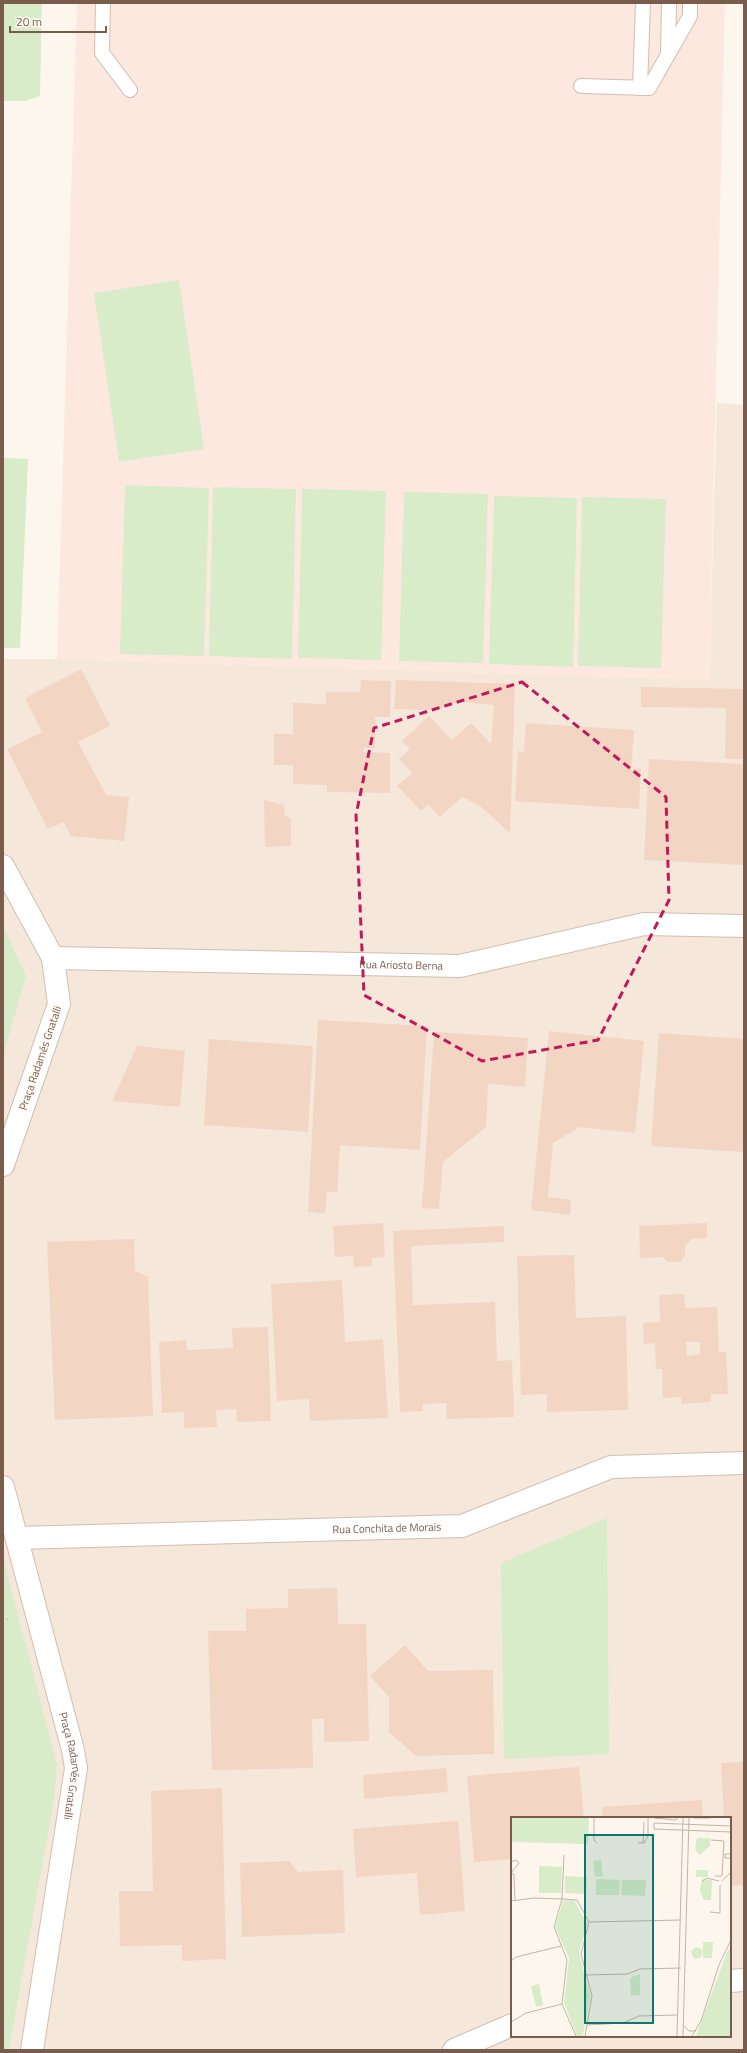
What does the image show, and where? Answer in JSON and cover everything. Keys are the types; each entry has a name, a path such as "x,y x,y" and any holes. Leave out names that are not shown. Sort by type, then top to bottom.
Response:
{"street":[{"name":"Praça Radamés Gnatalli","path":"3,866 53,958 59,1004 3,1165"},
{"name":"Rua Ariosto Berna","path":"53,958 460,966 644,924 744,926"},
{"name":"Rua Conchita de Morais","path":"17,1538 462,1526 611,1467 744,1463"},
{"name":"Praça Radamés Gnatalli","path":"3,1487 73,1750 76,1768 32,2050"},
{"path":"731,1981 744,1980"},
{"path":"454,2050 511,2025"}],"lane":[{"path":"103,3 102,53 130,90"},
{"path":"640,88 643,3"},
{"path":"668,54 669,3"},
{"path":"582,86 649,88 690,16 690,3"}],"highlighted area":[{"path":"522,682 666,797 669,900 598,1040 482,1061 364,995 356,815 374,728"}],"shaded area":[{"path":"77,3 725,3 709,680 57,659"},
{"path":"717,403 744,405 744,2050 3,2050 3,659 57,659 709,680"}],"green space":[{"path":"3,3 42,3 40,96 26,101 3,101"},
{"path":"179,280 204,449 119,462 94,293"},
{"path":"3,458 28,459 20,648 3,648"},
{"path":"125,485 209,488 204,656 120,654"},
{"path":"213,487 296,489 292,659 209,656"},
{"path":"302,489 386,491 381,660 298,658"},
{"path":"404,492 488,494 483,663 399,661"},
{"path":"494,496 577,498 573,667 489,664"},
{"path":"582,497 666,499 661,668 578,666"},
{"path":"3,926 26,976 3,1057"},
{"path":"607,1518 609,1754 504,1759 501,1563"},
{"path":"3,1557 57,1765 54,1800 9,2050 3,2050"}],"building":[{"path":"81,669 110,726 78,742 106,795 129,797 124,841 71,836 64,822 48,829 7,749 42,732 25,698"},
{"path":"361,680 391,681 390,717 375,717 375,748 364,748 363,752 390,753 390,793 327,792 327,785 293,784 293,765 274,765 274,734 293,734 293,703 326,704 326,692 360,692"},
{"path":"396,680 515,684 510,833 479,805 462,797 440,817 428,804 421,811 397,786 412,773 399,759 410,749 402,741 429,716 452,740 471,723 491,744 494,705 462,702 431,710 394,709"},
{"path":"641,687 744,689 744,759 725,759 726,708 641,707"},
{"path":"526,723 634,730 631,769 641,769 639,809 515,801 518,751 524,752"},
{"path":"649,759 744,764 744,865 644,860"},
{"path":"264,800 284,805 285,815 291,818 291,846 265,847"},
{"path":"318,1020 427,1026 420,1150 340,1145 337,1192 327,1192 325,1213 308,1212"},
{"path":"549,1031 644,1041 635,1133 580,1127 553,1143 548,1197 571,1200 570,1215 531,1210"},
{"path":"434,1032 528,1038 525,1087 488,1084 486,1127 443,1162 439,1209 422,1208"},
{"path":"659,1033 744,1039 744,1152 651,1146"},
{"path":"209,1039 313,1046 308,1132 204,1125"},
{"path":"137,1046 185,1051 180,1107 112,1101"},
{"path":"383,1223 385,1257 372,1258 372,1266 354,1267 353,1256 335,1257 333,1226"},
{"path":"707,1223 707,1238 691,1239 685,1246 685,1255 680,1262 667,1262 663,1257 640,1258 639,1226"},
{"path":"504,1226 504,1242 411,1246 413,1305 495,1302 497,1361 512,1360 514,1417 447,1419 446,1403 423,1404 423,1411 400,1412 393,1231"},
{"path":"134,1239 135,1271 148,1277 153,1416 55,1420 47,1242"},
{"path":"574,1255 576,1318 626,1316 628,1410 547,1412 547,1394 521,1395 517,1256"},
{"path":"342,1280 345,1342 383,1339 388,1418 310,1421 309,1399 277,1401 271,1284"},
{"path":"684,1294 685,1308 717,1307 719,1352 726,1352 728,1394 711,1394 711,1402 681,1404 681,1397 663,1398 662,1369 656,1369 655,1343 644,1344 643,1323 660,1322 659,1295","holes":["686,1342 700,1342 700,1355 687,1356"]},
{"path":"268,1327 271,1421 237,1422 236,1409 216,1410 217,1427 184,1428 184,1412 162,1413 159,1342 186,1340 187,1350 233,1348 232,1328"},
{"path":"337,1588 338,1624 366,1624 369,1741 324,1742 324,1719 312,1719 313,1768 212,1770 208,1631 246,1631 246,1609 288,1608 288,1589"},
{"path":"405,1645 428,1671 493,1670 494,1754 416,1756 389,1732 389,1697 370,1676"},
{"path":"744,1762 744,1885 731,1886 731,1817 724,1817 721,1763"},
{"path":"579,1767 584,1817 511,1817 511,1859 474,1862 467,1776"},
{"path":"446,1768 448,1792 364,1799 363,1775"},
{"path":"222,1788 226,1959 182,1961 182,1945 120,1946 119,1891 153,1891 151,1791"},
{"path":"702,1800 703,1817 603,1817 602,1807"},
{"path":"458,1821 465,1911 420,1915 417,1873 356,1877 353,1829"},
{"path":"289,1861 298,1872 343,1870 345,1933 242,1937 240,1863"}]}
